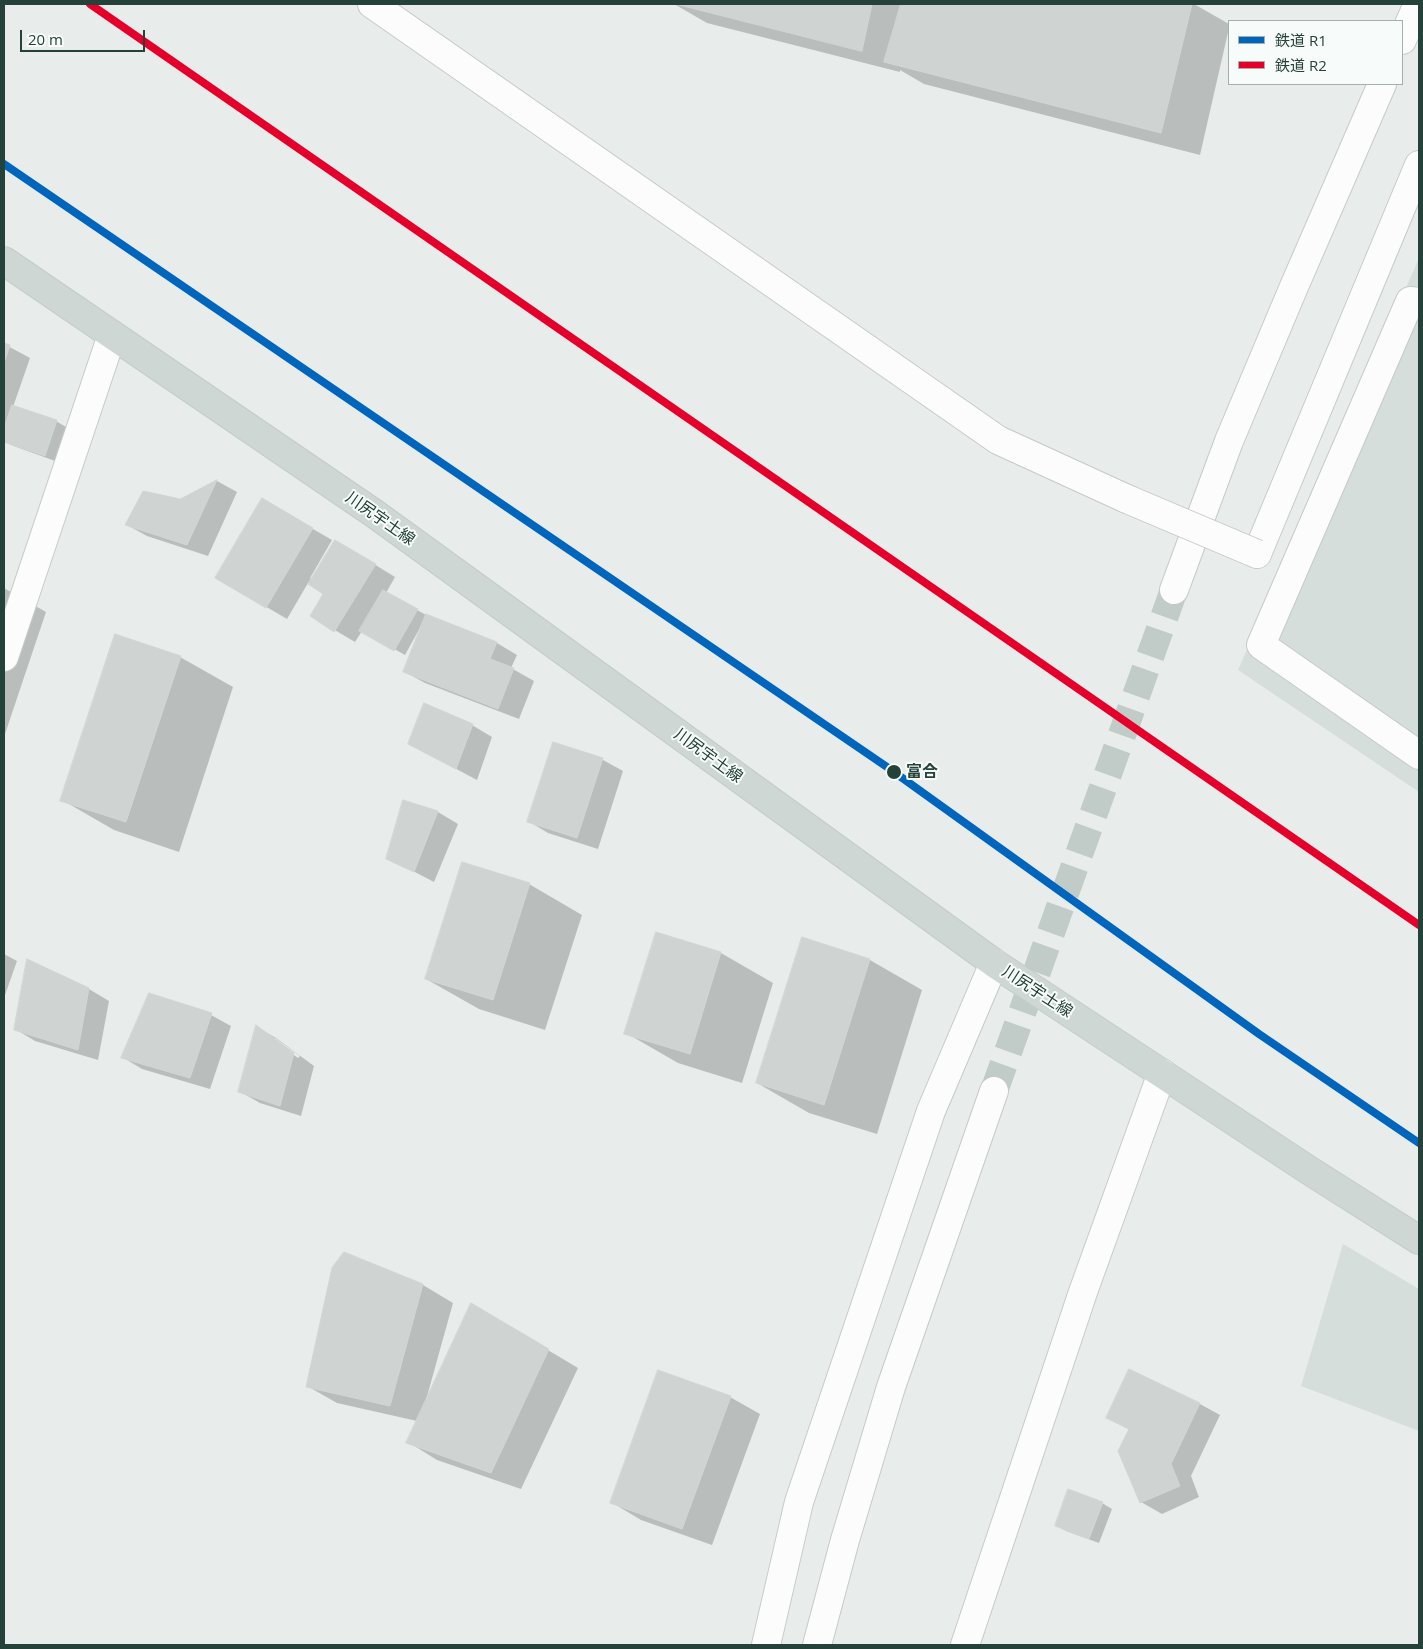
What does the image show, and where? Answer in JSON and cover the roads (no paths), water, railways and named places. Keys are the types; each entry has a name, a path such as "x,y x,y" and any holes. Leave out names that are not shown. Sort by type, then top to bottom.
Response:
{"main road":[{"name":"川尻宇土線","path":"4,261 375,514 994,963 1310,1171 1419,1240"}],"street":[{"path":"372,4 998,440 1127,499 1257,554 1419,165"},
{"path":"1403,38 1418,4"},
{"path":"1174,590 1229,441 1382,85"},
{"path":"1419,302 1410,301 1261,645 1419,755"},
{"path":"4,657 112,335"},
{"path":"766,1645 799,1502 932,1111 994,963"},
{"path":"965,1645 1083,1292 1162,1074"},
{"path":"818,1645 845,1540 891,1387 994,1091"}],"tunnel":[{"path":"994,1091 1174,590"}],"rail line":[{"name":"R2","path":"90,4 1419,925"},
{"name":"R1","path":"4,164 887,767 1259,1034 1419,1143"}],"place":[{"name":"富合","path":"894,772"}]}
